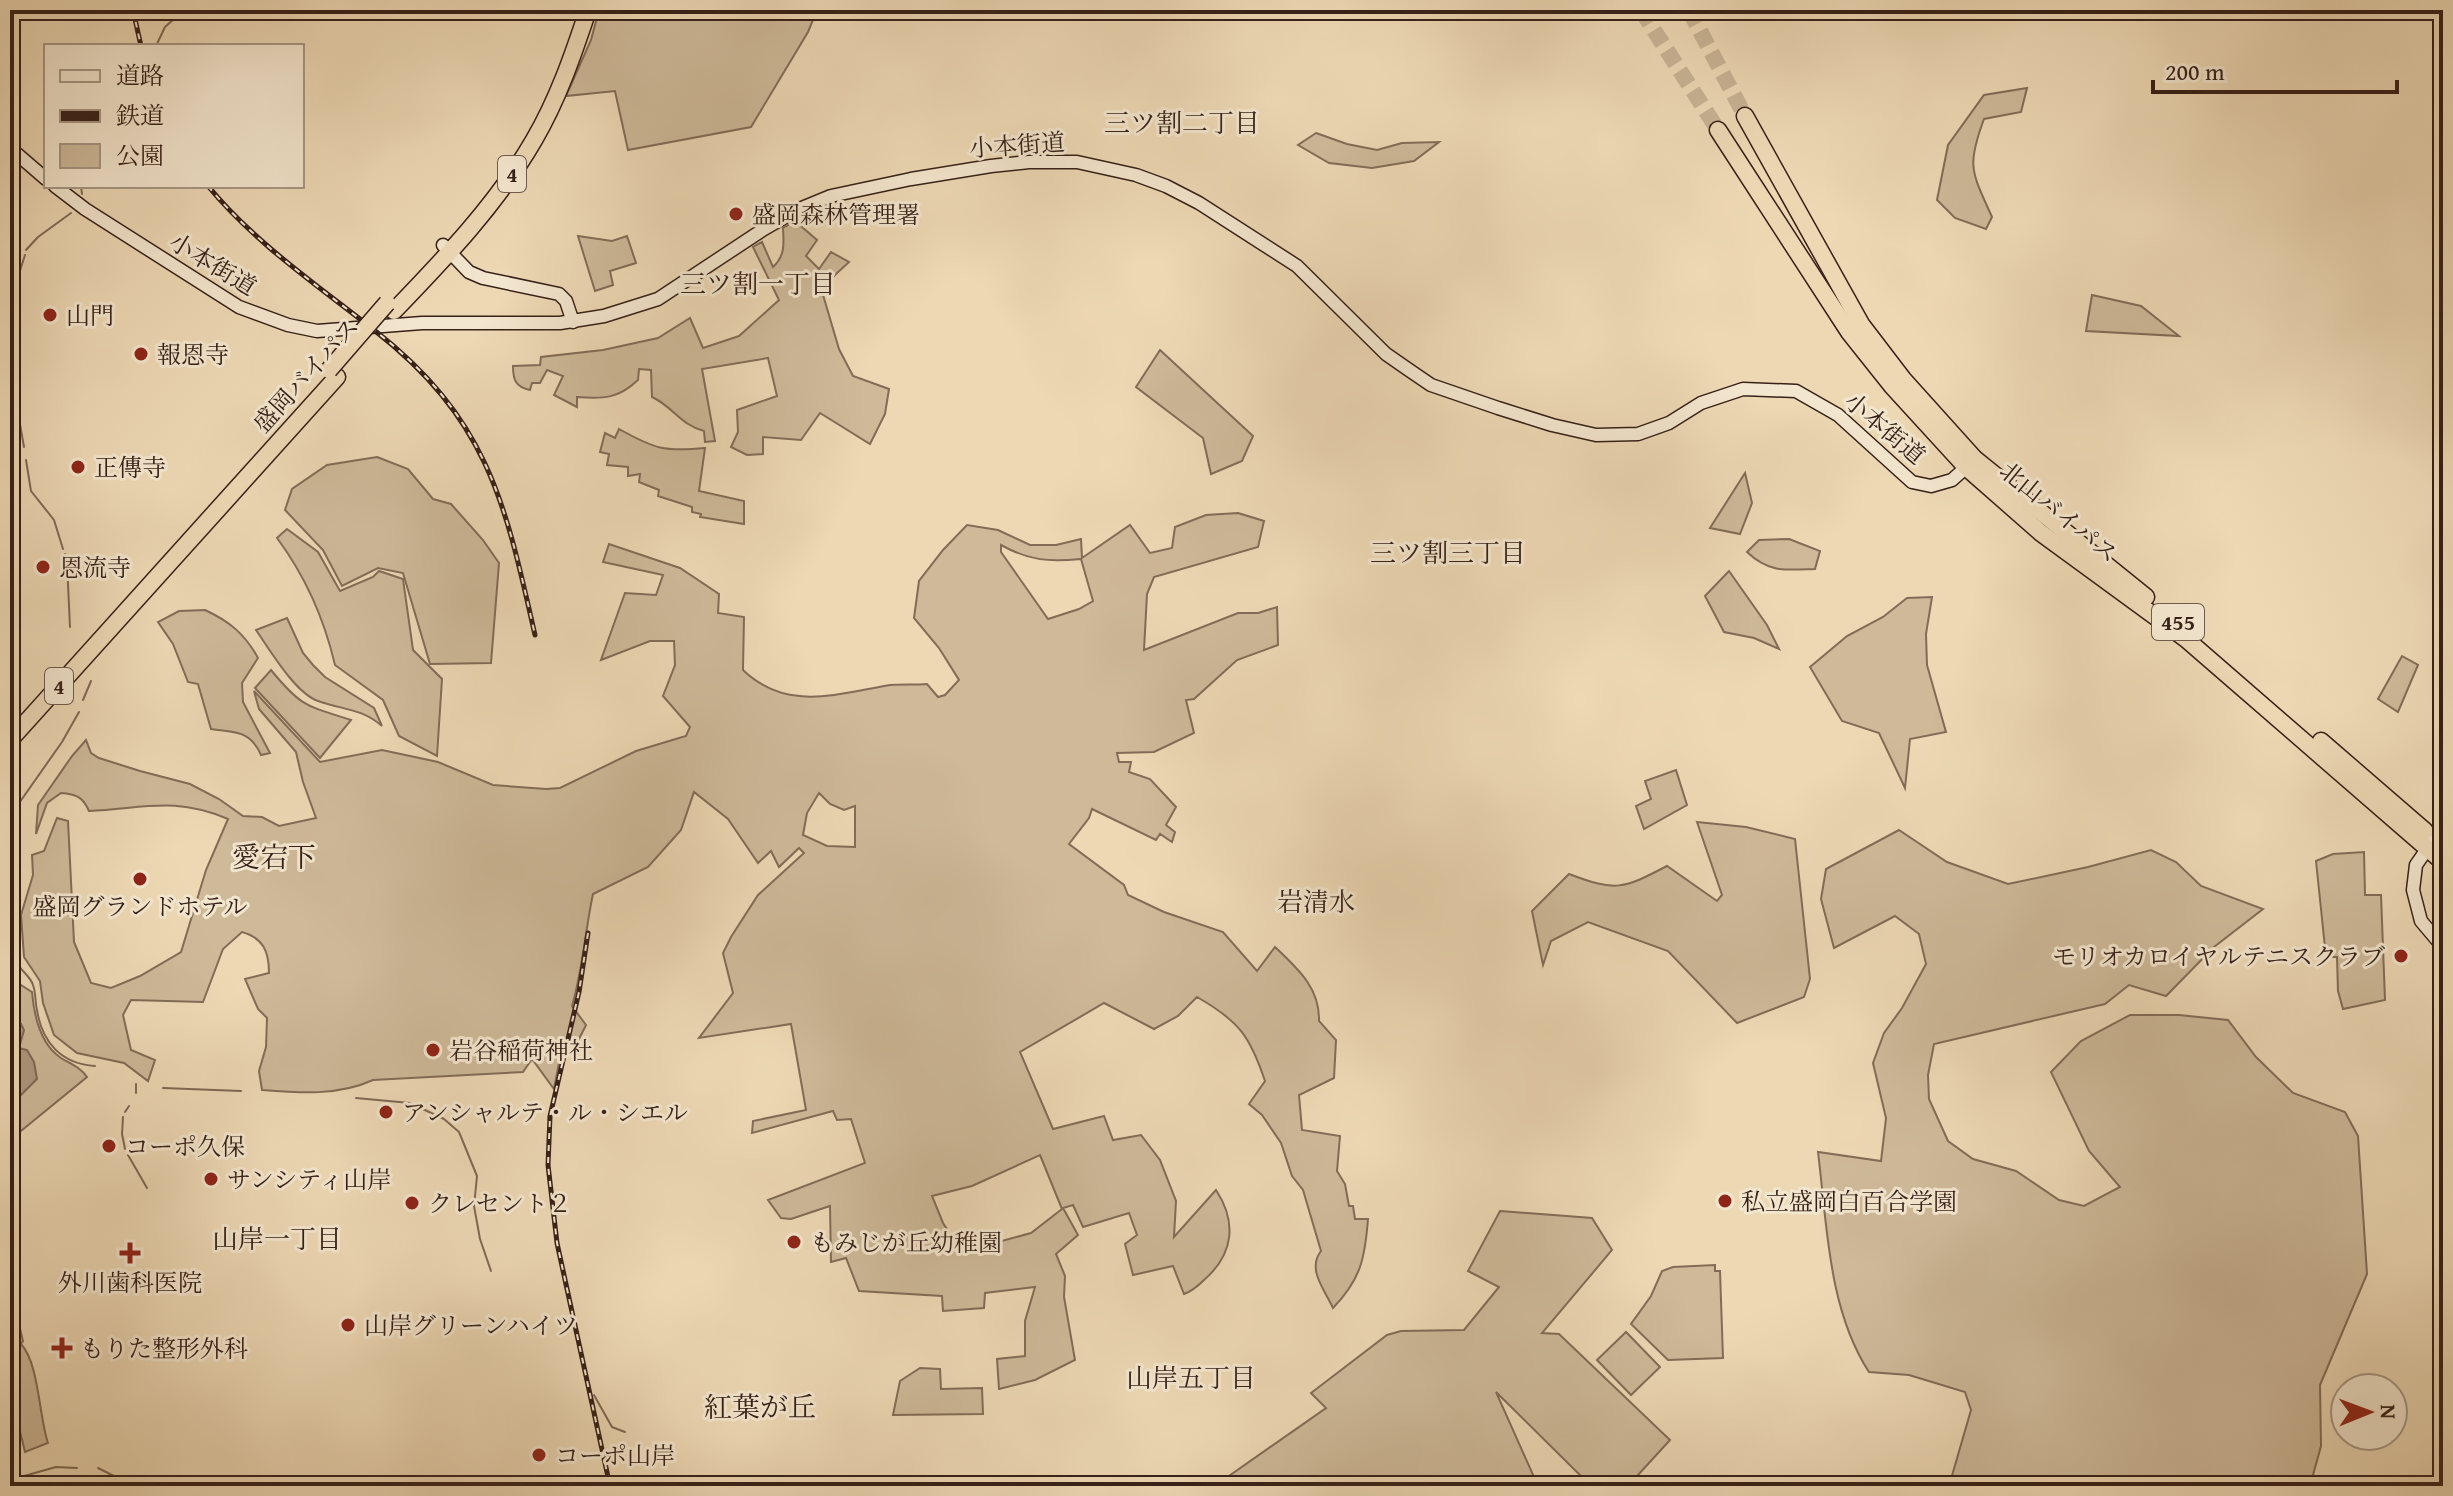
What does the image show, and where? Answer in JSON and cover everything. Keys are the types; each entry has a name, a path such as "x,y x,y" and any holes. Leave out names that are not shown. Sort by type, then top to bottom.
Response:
{"highway":[{"name":"盛岡バイパス","path":"446,249 521,146 547,99 580,10"},
{"name":"盛岡バイパス","path":"10,740 391,307 494,199 533,142 556,99 588,10"},
{"name":"北山バイパス","path":"1745,116 1861,324 1971,464"},
{"name":"北山バイパス","path":"1718,130 1849,332 1892,386 2041,533 2186,639 2437,840 2443,862"},
{"name":"盛岡バイパス","path":"10,727 333,373"}],"street":[{"path":"10,152 17,154 44,177"},
{"name":"小本街道","path":"58,188 215,293 256,315 317,331 422,323 573,322 632,309 658,299 764,229 831,196 991,166 1077,162 1136,175 1199,203 1297,266 1386,354 1431,385 1552,425 1596,435 1638,434 1669,423 1701,403 1743,389 1796,391 1838,415 1912,482 1931,486 1952,480 1971,464"},
{"path":"446,249 469,272 483,278 559,294 566,301 573,322"},
{"path":"2437,840 2416,865 2413,890 2421,921 2443,947"}],"green space":[{"path":"599,10 817,10 808,32 751,127 628,150 615,91 566,96 591,40"},
{"path":"2027,88 2021,112 1984,119 1978,135 1973,159 1976,179 1992,217 1986,229 1955,218 1937,200 1948,145 1984,95"},
{"path":"1316,133 1377,150 1402,143 1439,142 1414,161 1372,168 1329,163 1298,145"},
{"path":"795,221 817,240 806,256 819,269 831,252 849,262 821,288 839,349 853,376 889,389 885,414 870,444 820,413 801,440 763,437 763,454 747,455 731,447 738,432 737,410 777,396 768,358 702,369 715,441 705,442 704,431 689,425 652,397 651,370 639,369 638,380 617,394 602,398 577,397 577,407 554,395 563,376 547,370 540,383 532,383 530,390 516,382 513,366 540,365 541,357 603,350 658,338 690,318 703,348 739,336 779,300 753,247 762,242 773,267 782,254 783,228"},
{"path":"578,236 612,241 627,236 636,263 610,271 613,285 595,291"},
{"path":"2092,295 2141,306 2179,336 2086,331"},
{"path":"1160,350 1253,436 1242,461 1211,474 1203,438 1136,387"},
{"path":"619,429 660,448 705,448 699,491 744,501 744,524 700,517 701,514 692,512 692,507 658,496 659,490 639,482 640,474 628,476 628,467 607,465 609,454 600,452 605,433 615,438"},
{"path":"377,457 408,469 433,499 451,504 499,563 491,663 430,664 403,573 378,568 342,586 323,550 285,510 292,489 327,465"},
{"path":"1745,473 1752,503 1740,534 1710,528"},
{"path":"1238,513 1264,521 1258,547 1154,577 1147,594 1144,650 1238,613 1258,613 1277,607 1278,645 1237,660 1194,699 1186,700 1194,733 1154,752 1117,753 1119,762 1131,762 1129,772 1150,779 1176,807 1166,825 1175,832 1172,842 1160,834 1156,840 1092,809 1089,818 1069,844 1124,885 1128,895 1164,912 1223,932 1257,971 1275,947 1312,989 1319,1021 1336,1040 1334,1078 1299,1095 1302,1130 1340,1136 1337,1171 1345,1184 1355,1219 1368,1219 1360,1267 1350,1287 1333,1308 1316,1272 1321,1251 1303,1190 1292,1176 1281,1143 1262,1115 1249,1104 1265,1081 1254,1052 1233,1022 1197,997 1178,1016 1154,1029 1104,1003 1020,1052 1053,1129 1104,1116 1113,1140 1141,1135 1160,1160 1176,1201 1174,1237 1216,1190 1227,1214 1227,1249 1214,1270 1199,1284 1184,1294 1173,1266 1133,1275 1125,1244 1137,1235 1129,1213 1083,1227 1073,1205 1063,1208 1078,1235 1056,1254 1065,1276 1064,1297 1075,1360 1035,1380 999,1389 997,1359 1025,1356 1025,1321 1035,1287 985,1293 984,1308 943,1311 942,1296 859,1291 846,1258 831,1262 830,1206 791,1219 781,1218 768,1200 865,1163 851,1119 837,1120 833,1111 752,1133 753,1121 806,1110 791,1024 699,1038 733,993 723,953 731,937 758,895 804,853 799,848 779,867 771,851 758,863 728,819 694,792 681,830 648,867 593,894 572,1006 586,1025 578,1041 563,1042 554,1089 532,1059 523,1072 373,1080 346,1089 319,1092 262,1090 259,1071 266,1047 267,1018 258,1009 245,979 269,973 269,965 260,942 242,932 223,949 203,1002 131,1000 123,1015 131,1050 155,1060 148,1081 124,1063 77,1053 54,1035 43,1003 40,981 24,957 21,915 33,875 32,855 44,851 57,818 68,821 74,942 91,983 111,988 140,976 181,952 206,870 228,819 174,806 89,811 78,797 61,793 47,803 36,834 38,805 86,740 91,753 99,758 190,784 243,816 262,817 279,826 316,818 296,752 259,709 254,691 320,762 382,750 438,762 493,785 560,788 636,751 686,736 690,727 663,696 675,665 674,641 650,641 601,660 625,593 656,595 663,575 603,562 609,544 680,568 719,594 718,613 744,617 743,670 777,691 813,697 890,685 927,684 938,697 945,695 959,680 939,648 914,618 919,581 967,525 998,530 1030,545 1056,545 1081,539 1082,558 1130,525 1150,553 1172,548 1175,527 1206,515","holes":["1001,545 1040,559 1081,559 1093,601 1048,619 1001,552","819,793 830,804 844,810 855,806 855,847 827,846 803,835 807,813","1040,1155 1062,1209 1031,1233 962,1252 943,1223 932,1196 972,1186"]},
{"path":"287,529 318,552 340,591 373,577 379,571 403,579 413,650 442,679 437,756 399,736 383,700 335,665 313,598 277,538"},
{"path":"1789,539 1820,551 1815,569 1771,567 1747,552 1759,540"},
{"path":"1729,571 1767,625 1779,649 1754,638 1724,632 1705,596"},
{"path":"1932,597 1926,634 1927,665 1946,732 1910,739 1905,788 1879,733 1842,721 1810,667 1847,636 1883,617 1907,598"},
{"path":"205,610 236,629 258,658 242,683 243,702 270,753 261,755 252,741 241,734 211,729 198,684 188,682 173,644 158,622 179,611"},
{"path":"287,618 303,653 313,665 325,677 374,708 382,726 359,713 318,701 292,680 256,630"},
{"path":"2402,656 2418,665 2398,712 2378,699"},
{"path":"271,670 306,704 351,720 320,758 255,688"},
{"path":"1676,770 1687,805 1644,829 1636,806 1651,799 1645,781"},
{"path":"1697,822 1746,827 1795,839 1810,979 1804,997 1737,1023 1668,951 1588,922 1551,941 1543,965 1532,911 1569,874 1598,884 1619,885 1667,866 1717,901 1722,895"},
{"path":"1899,830 1947,862 2008,884 2151,850 2176,862 2201,886 2263,909 2214,947 2166,996 2129,985 2105,1004 1934,1044 1928,1075 1929,1099 1948,1141 1973,1159 2016,1171 2059,1200 2084,1206 2120,1187 2089,1151 2051,1072 2081,1041 2130,1015 2179,1015 2228,1020 2256,1057 2293,1093 2345,1112 2358,1136 2367,1274 2320,1385 2321,1446 2310,1486 1949,1486 1971,1410 1965,1392 1909,1375 1869,1372 1855,1347 1837,1294 1818,1152 1881,1161 1886,1118 1873,1063 1884,1033 1926,964 1919,934 1895,916 1834,948 1821,899 1826,869"},
{"path":"2364,852 2365,895 2381,895 2385,1000 2343,1009 2338,991 2337,957 2326,957 2316,861 2333,854"},
{"path":"21,985 32,992 37,1020 48,1045 87,1077 10,1140 10,994"},
{"path":"1500,1211 1592,1218 1612,1250 1542,1333 1559,1334 1670,1440 1628,1486 1591,1486 1496,1392 1538,1486 1185,1486 1196,1481 1226,1478 1326,1408 1311,1393 1387,1335 1401,1331 1464,1330 1499,1287 1468,1271"},
{"path":"1715,1265 1715,1271 1720,1271 1723,1358 1668,1360 1631,1324 1651,1296 1662,1271 1673,1267"},
{"path":"10,1287 23,1341 21,1344 32,1364 48,1443 25,1452 10,1390"},
{"path":"1626,1332 1660,1367 1631,1395 1597,1360"},
{"path":"920,1368 940,1369 941,1389 982,1388 983,1414 893,1415 900,1381"}],"shaded area":[{"path":"13,1023 21,1024 24,1030 19,1048 27,1050 34,1062 37,1079 10,1106 10,1026"}],"waterway":[{"path":"157,44 165,27 184,10"},
{"path":"81,188 82,194"},
{"path":"26,250 38,237 71,213"},
{"path":"10,302 25,255"},
{"path":"10,406 18,413 24,447"},
{"path":"26,460 31,491 54,520 63,549"},
{"path":"67,563 70,627"},
{"path":"83,700 91,681"},
{"path":"10,816 62,742 79,712"},
{"path":"10,909 15,959 33,985 40,1022 49,1042 63,1056 95,1066"},
{"path":"136,1084 136,1093"},
{"path":"163,1088 241,1091"},
{"path":"356,1098 410,1103 444,1119 459,1132 477,1176 474,1206 480,1239 491,1271"},
{"path":"125,1112 129,1106"},
{"path":"123,1117 125,1149"},
{"path":"128,1155 147,1188"},
{"path":"594,1395 612,1427 625,1432"},
{"path":"24,1476 56,1467 77,1468"},
{"path":"98,1468 116,1477 149,1486"}],"tunnel":[{"path":"1641,10 1718,130"},
{"path":"1689,10 1745,116"}],"railway":[{"path":"133,10 141,44"},
{"path":"210,188 266,245 374,330 412,363 443,396 486,466 501,504 535,635"},
{"path":"588,933 579,992 550,1116 548,1165 557,1243 610,1486"}],"place":[{"name":"盛岡森林管理署","path":"736,214"},
{"name":"山門","path":"50,315"},
{"name":"報恩寺","path":"141,354"},
{"name":"正傳寺","path":"78,467"},
{"name":"恩流寺","path":"43,567"},
{"name":"盛岡グランドホテル","path":"140,879"},
{"name":"モリオカロイヤルテニスクラブ","path":"2401,956"},
{"name":"岩谷稲荷神社","path":"433,1050"},
{"name":"アンシャルテ・ル・シエル","path":"386,1112"},
{"name":"コーポ久保","path":"109,1146"},
{"name":"サンシティ山岸","path":"211,1179"},
{"name":"私立盛岡白百合学園","path":"1725,1201"},
{"name":"クレセント２","path":"412,1203"},
{"name":"もみじが丘幼稚園","path":"794,1242"},
{"name":"外川歯科医院","path":"130,1253"},
{"name":"山岸グリーンハイツ","path":"348,1325"},
{"name":"もりた整形外科","path":"62,1348"},
{"name":"コーポ山岸","path":"539,1455"}],"district":[{"name":"三ツ割二丁目","path":"1182,122"},
{"name":"三ツ割一丁目","path":"758,283"},
{"name":"三ツ割三丁目","path":"1448,552"},
{"name":"愛宕下","path":"274,856"},
{"name":"岩清水","path":"1316,901"},
{"name":"山岸一丁目","path":"277,1238"},
{"name":"山岸五丁目","path":"1191,1377"},
{"name":"紅葉が丘","path":"760,1406"}]}
